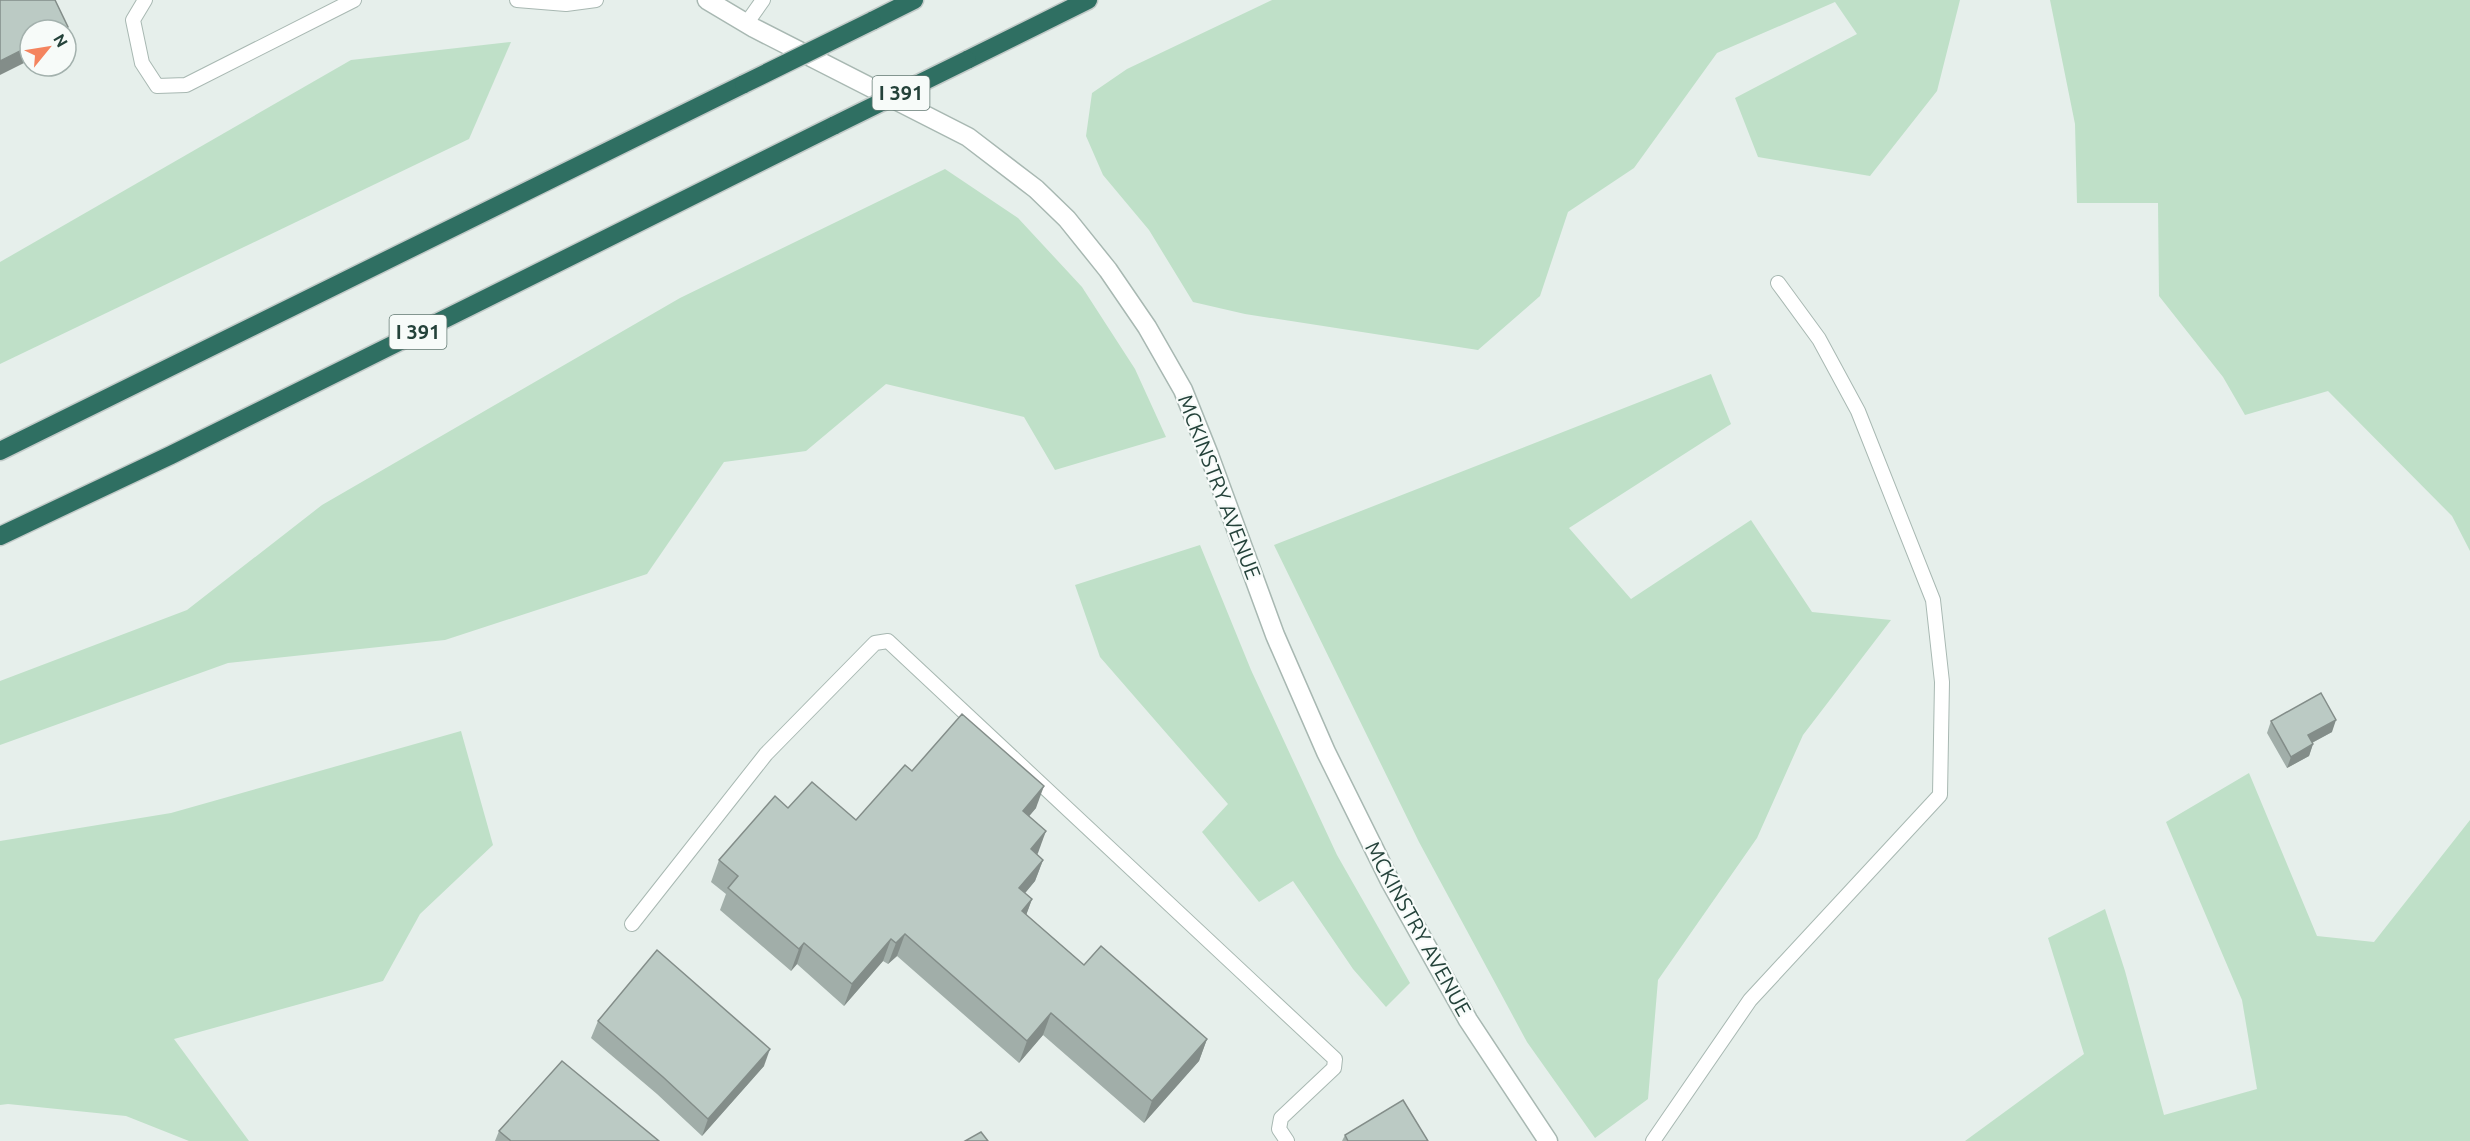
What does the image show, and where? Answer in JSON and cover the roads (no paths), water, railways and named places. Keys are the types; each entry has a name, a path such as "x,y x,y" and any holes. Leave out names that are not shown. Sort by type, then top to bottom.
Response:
{"highway":[{"path":"0,452 914,0"},
{"name":"I 391","path":"0,536 171,455 1088,0"}],"street":[{"name":"MCKINSTRY AVENUE","path":"707,0 746,24 968,137 1036,189 1067,219 1114,279 1166,358 1187,401 1275,635 1354,810 1395,891 1468,1020 1548,1141"}],"lane":[{"path":"145,0 134,20 142,63 157,86 186,85 354,0"},
{"path":"517,0 566,4 596,0"},
{"path":"746,24 764,0"},
{"path":"1653,1141 1750,1000 1940,795 1942,682 1933,600 1858,411 1819,339 1778,283"},
{"path":"632,924 766,754 875,643 888,641 1335,1059 1334,1068 1281,1118 1279,1129 1287,1141"}]}
